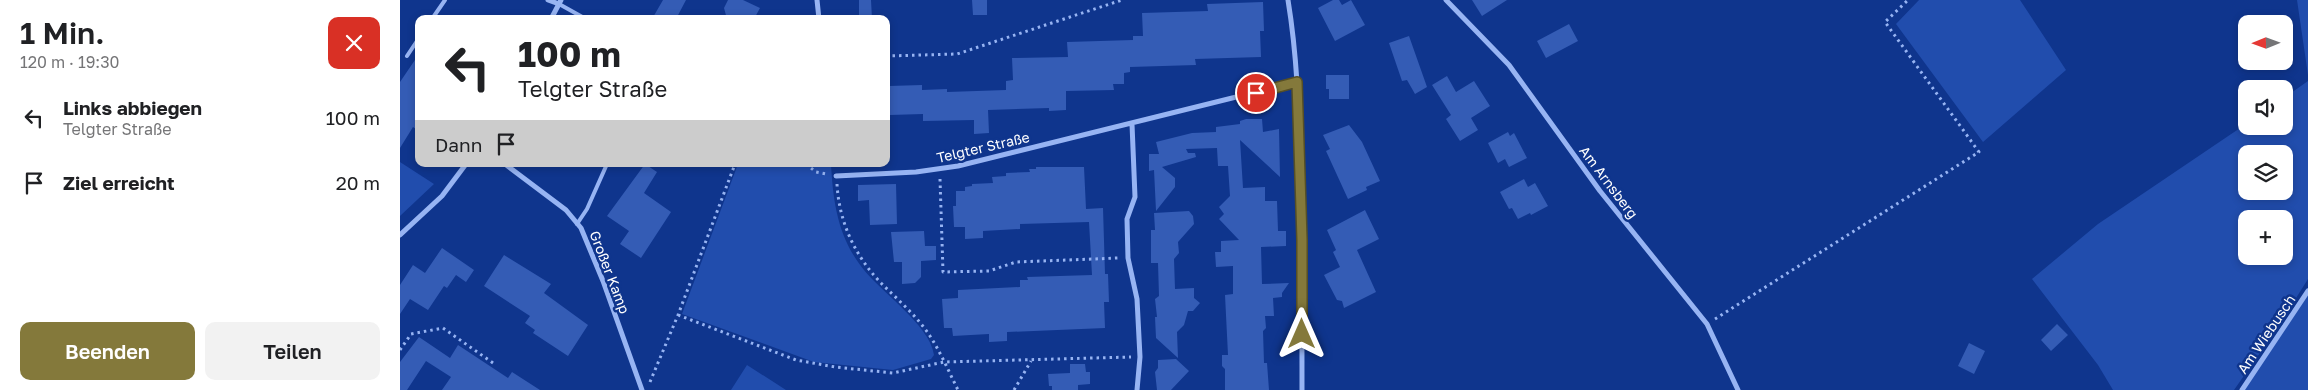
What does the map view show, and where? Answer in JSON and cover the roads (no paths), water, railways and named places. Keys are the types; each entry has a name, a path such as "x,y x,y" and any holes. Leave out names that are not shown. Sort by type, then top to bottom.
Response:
{"street":[{"path":"548,0 560,2 553,15"},
{"path":"817,0 819,15"},
{"path":"1288,0 1294,36 1297,82 1302,240 1302,390"},
{"name":"Am Arnsberg","path":"1446,0 1509,64 1600,191 1707,324 1738,390"},
{"name":"Telgter Straße","path":"836,176 916,172 958,166 1104,128 1132,124 1297,82"},
{"path":"1132,124 1135,198 1127,219 1128,258 1137,299 1140,357 1137,390"},
{"path":"400,235 442,196 464,167"},
{"name":"Großer Kamp","path":"509,167 566,210 577,224 603,281 642,390"},
{"name":"Am Wiebusch","path":"2242,390 2308,291"}],"lane":[{"path":"435,15 445,0"},
{"path":"560,2 580,15"},
{"path":"407,56 415,44"},
{"path":"577,224 587,209 606,167"}]}
